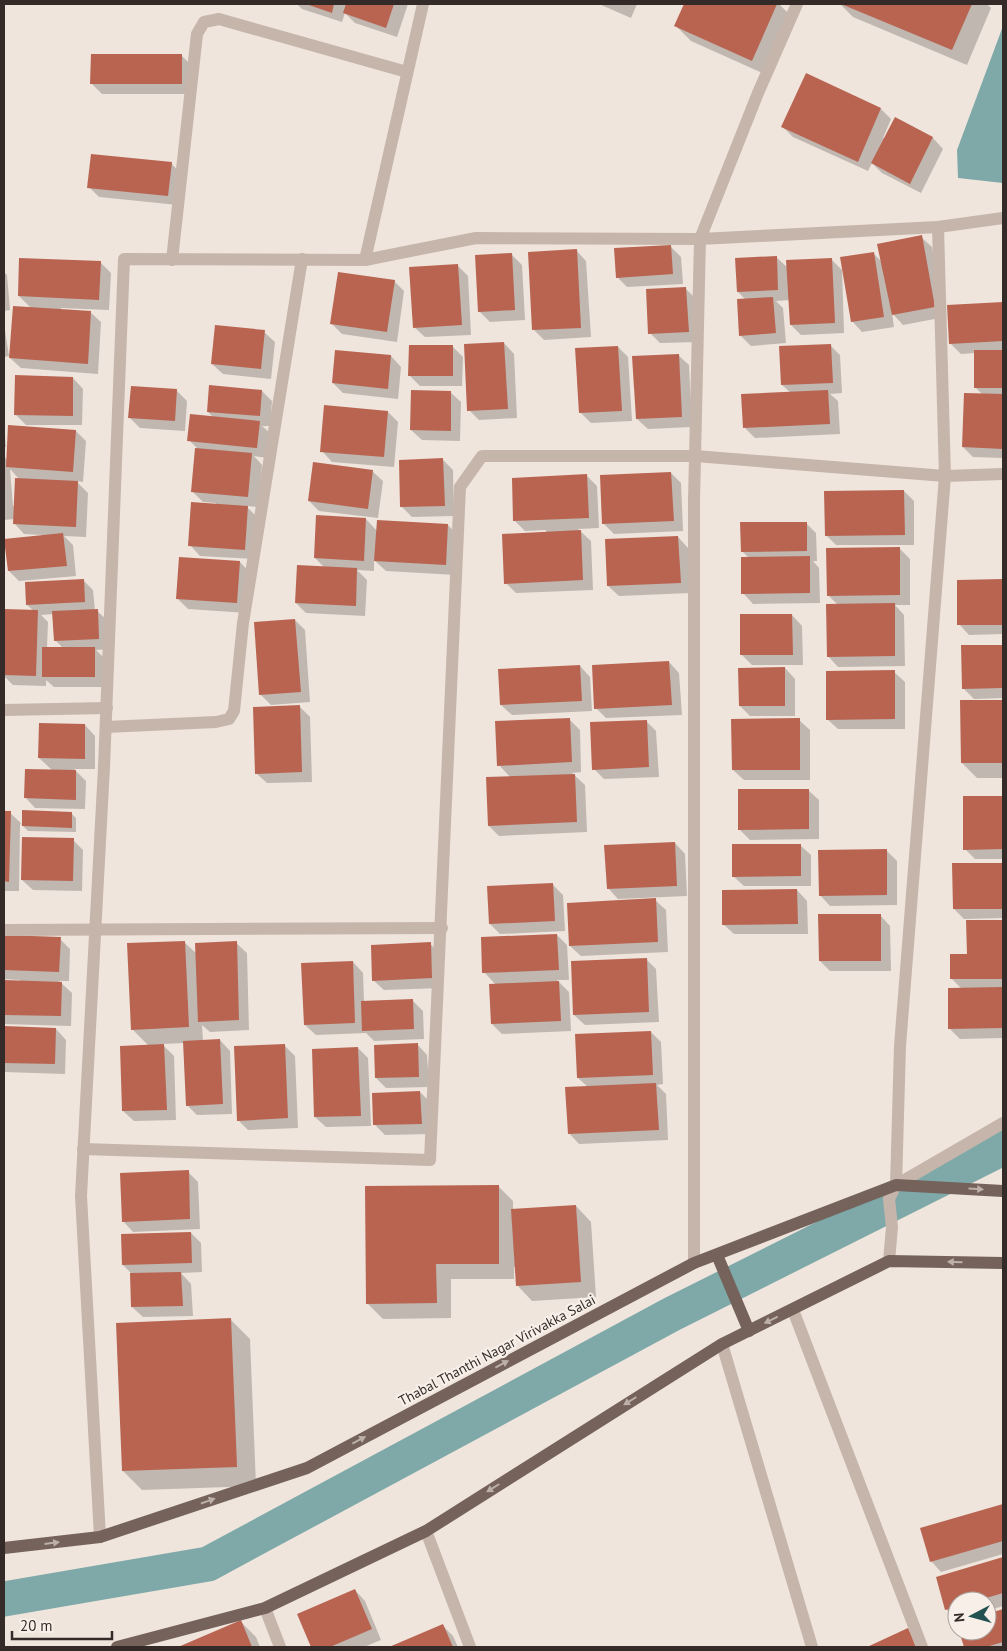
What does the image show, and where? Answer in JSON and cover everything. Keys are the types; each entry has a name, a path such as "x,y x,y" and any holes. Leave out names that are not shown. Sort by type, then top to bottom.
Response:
{"main road":[{"name":"Thabal Thanthi Nagar Virivakka Salai","path":"4,1548 100,1537 307,1468 694,1263 896,1185 1003,1191"},
{"path":"717,1255 749,1331"},
{"path":"117,1647 265,1608 426,1531 722,1344 889,1261 1003,1263"}],"street":[{"path":"365,260 423,4"},
{"path":"694,1263 695,456 700,239 758,93 797,4"},
{"path":"172,260 197,34 204,22 219,19 407,72"},
{"path":"100,1537 81,1196 107,708 124,259 365,260 476,238 700,239 938,226 1003,218"},
{"path":"889,1261 892,1228 889,1199 896,1185 900,1046 945,476 938,226"},
{"path":"106,728 216,722 229,719 234,711 243,623 302,259"},
{"path":"84,1149 430,1160 442,928 460,487 482,456 695,456 945,476 1003,474"},
{"path":"4,710 107,708"},
{"path":"4,930 442,928"},
{"path":"896,1185 1003,1123"},
{"path":"793,1310 922,1647"},
{"path":"722,1344 812,1647"},
{"path":"426,1531 470,1647"},
{"path":"265,1608 280,1647"}],"water":[{"path":"1003,26 1003,183 958,178 957,150"}],"building":[{"path":"306,4 334,4 332,13"},
{"path":"346,4 394,4 386,28 343,13"},
{"path":"684,4 777,4 752,61 674,26"},
{"path":"841,4 972,4 952,50"},
{"path":"91,54 182,54 182,84 90,84"},
{"path":"806,73 881,108 858,162 781,127"},
{"path":"895,117 933,137 910,184 871,163"},
{"path":"91,154 172,162 168,196 87,188"},
{"path":"922,235 935,307 892,315 877,244"},
{"path":"671,245 673,274 616,278 614,248"},
{"path":"577,249 581,328 532,330 528,252"},
{"path":"874,252 884,317 851,322 840,257"},
{"path":"512,253 515,310 478,312 475,255"},
{"path":"777,256 778,290 737,292 735,258"},
{"path":"19,258 101,261 99,300 18,296"},
{"path":"832,258 835,323 790,325 786,260"},
{"path":"458,264 462,325 413,328 409,267"},
{"path":"338,272 395,280 387,332 330,324"},
{"path":"686,287 689,332 648,334 646,289"},
{"path":"773,297 776,333 739,336 737,299"},
{"path":"1003,302 1003,341 949,344 947,305"},
{"path":"13,306 91,311 88,364 9,358"},
{"path":"215,325 265,330 261,369 211,364"},
{"path":"504,342 508,409 467,411 464,344"},
{"path":"831,344 833,383 781,385 779,346"},
{"path":"409,345 453,345 453,376 408,376"},
{"path":"618,346 622,411 579,413 575,348"},
{"path":"335,350 391,355 388,389 332,383"},
{"path":"974,350 1003,350 1003,388 974,388"},
{"path":"679,354 682,417 636,419 632,356"},
{"path":"15,375 73,377 73,416 14,415"},
{"path":"209,385 262,390 260,416 207,412"},
{"path":"131,386 177,389 175,421 128,418"},
{"path":"411,390 451,391 451,431 410,430"},
{"path":"828,390 830,424 743,428 741,394"},
{"path":"964,393 1003,394 1003,449 962,447"},
{"path":"324,405 388,411 384,457 320,452"},
{"path":"190,414 260,421 257,448 187,441"},
{"path":"8,425 76,430 73,472 6,467"},
{"path":"195,448 252,453 248,497 191,492"},
{"path":"443,458 445,506 400,507 399,460"},
{"path":"313,462 373,470 368,509 308,501"},
{"path":"671,472 674,521 602,524 600,475"},
{"path":"587,474 589,518 513,521 512,478"},
{"path":"15,478 78,481 76,527 13,524"},
{"path":"904,490 905,535 825,536 824,491"},
{"path":"191,502 248,506 245,550 188,546"},
{"path":"316,515 366,518 364,561 314,558"},
{"path":"377,520 448,524 446,565 374,561"},
{"path":"740,522 807,522 807,551 741,552"},
{"path":"581,530 583,580 504,584 502,534"},
{"path":"63,533 67,566 8,571 4,539"},
{"path":"678,536 681,583 607,586 605,539"},
{"path":"900,547 900,595 827,596 826,548"},
{"path":"810,556 810,593 741,594 741,557"},
{"path":"179,557 240,561 237,603 176,599"},
{"path":"297,565 357,568 356,606 295,603"},
{"path":"84,579 85,602 26,605 25,582"},
{"path":"1003,579 1003,625 957,625 957,580"},
{"path":"895,603 895,656 827,657 826,604"},
{"path":"4,609 38,610 36,676 4,675"},
{"path":"98,609 99,639 54,641 52,611"},
{"path":"740,614 792,614 793,655 740,655"},
{"path":"295,619 301,692 259,695 254,622"},
{"path":"961,645 1003,645 1003,688 962,689"},
{"path":"42,647 95,647 95,677 42,677"},
{"path":"669,661 672,705 594,709 592,665"},
{"path":"580,665 582,701 500,705 498,669"},
{"path":"785,667 785,706 739,706 738,668"},
{"path":"895,670 895,719 826,720 826,671"},
{"path":"960,700 1003,700 1003,763 961,763"},
{"path":"300,705 302,772 255,774 253,707"},
{"path":"570,718 572,762 497,766 495,721"},
{"path":"800,718 800,770 732,770 731,719"},
{"path":"647,720 649,767 592,770 590,722"},
{"path":"39,723 85,724 85,759 38,758"},
{"path":"25,769 76,770 76,800 24,798"},
{"path":"575,774 577,822 488,826 486,777"},
{"path":"738,789 809,789 809,829 738,830"},
{"path":"963,796 1003,796 1003,849 963,850"},
{"path":"22,810 72,812 72,828 22,826"},
{"path":"4,811 11,811 9,882 4,881"},
{"path":"22,837 74,838 73,881 21,880"},
{"path":"675,842 677,886 607,889 604,845"},
{"path":"732,844 801,844 801,876 732,877"},
{"path":"887,849 887,895 819,896 818,850"},
{"path":"952,863 1003,863 1003,909 953,909"},
{"path":"553,883 555,921 489,924 487,886"},
{"path":"797,889 798,924 722,925 722,890"},
{"path":"656,898 658,942 569,946 567,903"},
{"path":"818,914 881,914 881,961 819,961"},
{"path":"966,920 1003,920 1003,979 950,979 950,954 967,954"},
{"path":"557,934 559,970 482,973 481,937"},
{"path":"4,935 61,937 59,972 4,970"},
{"path":"185,941 189,1027 131,1030 127,943"},
{"path":"237,941 239,1020 198,1022 195,943"},
{"path":"431,942 432,978 372,981 371,945"},
{"path":"647,958 649,1012 573,1015 571,961"},
{"path":"353,961 355,1023 304,1025 301,963"},
{"path":"4,980 62,982 61,1016 4,1015"},
{"path":"559,981 561,1021 491,1024 489,984"},
{"path":"1003,987 1003,1028 948,1029 948,988"},
{"path":"413,999 414,1029 362,1031 361,1001"},
{"path":"4,1026 56,1028 55,1064 4,1063"},
{"path":"651,1031 653,1075 577,1078 575,1034"},
{"path":"220,1039 223,1104 186,1106 183,1041"},
{"path":"418,1043 419,1077 375,1078 374,1045"},
{"path":"164,1044 167,1110 122,1111 120,1046"},
{"path":"285,1044 288,1118 237,1121 234,1046"},
{"path":"358,1047 361,1116 314,1117 312,1049"},
{"path":"656,1083 659,1130 568,1134 565,1087"},
{"path":"420,1091 422,1124 373,1125 372,1093"},
{"path":"189,1170 190,1219 122,1222 120,1173"},
{"path":"499,1185 499,1264 436,1264 437,1303 366,1304 365,1186"},
{"path":"576,1205 581,1282 516,1286 511,1209"},
{"path":"191,1232 192,1263 122,1265 121,1234"},
{"path":"181,1272 183,1306 131,1307 130,1273"},
{"path":"231,1318 237,1467 122,1471 116,1323"},
{"path":"1003,1504 1003,1541 930,1562 920,1528"},
{"path":"1003,1557 1003,1593 997,1595 997,1591 947,1591 947,1610 945,1610 936,1577"},
{"path":"355,1589 372,1629 330,1647 311,1647 297,1614"},
{"path":"1003,1609 1003,1642 986,1647 964,1647 962,1641 997,1641 997,1611"},
{"path":"241,1620 252,1647 178,1647"},
{"path":"443,1624 453,1647 389,1647"},
{"path":"908,1628 917,1647 867,1647"}],"waterway":[{"path":"4,1599 208,1564 672,1314 1003,1148"}]}
